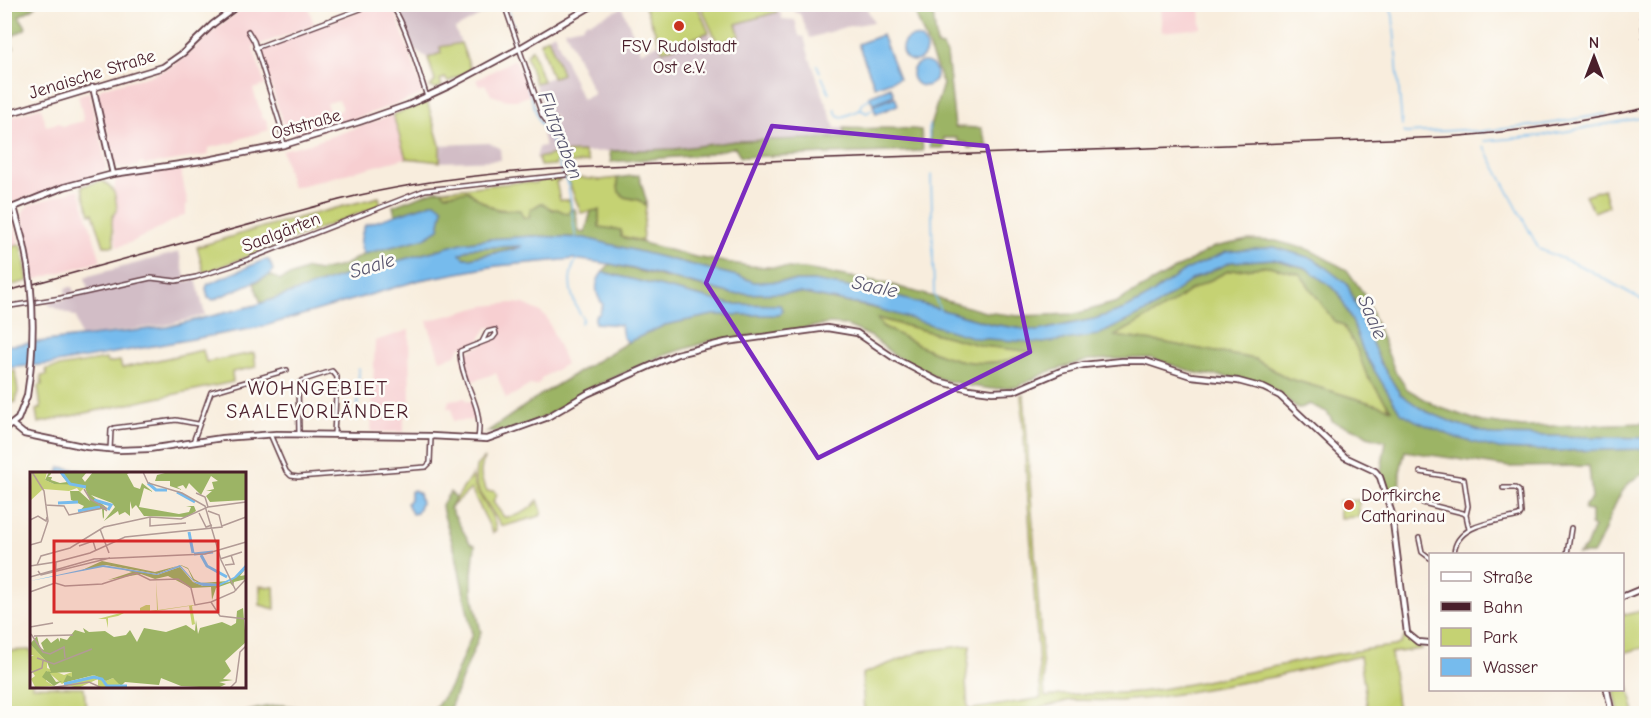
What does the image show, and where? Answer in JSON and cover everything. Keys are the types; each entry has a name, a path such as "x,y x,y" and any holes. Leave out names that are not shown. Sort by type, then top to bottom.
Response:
{"main road":[{"name":"Jenaische Straße","path":"4,115 163,67 179,57 213,24 240,4"},
{"name":"Oststraße","path":"4,211 64,188 113,174 284,146 359,122 427,97 520,48 595,4"},
{"path":"1643,4 1647,48"},
{"path":"93,87 113,174"},
{"path":"4,430 13,425 21,415 27,396 31,368 33,312 24,245 14,207"},
{"path":"13,425 24,434 110,450 149,449 270,434 431,436 477,440 493,438 546,418 587,394 677,354 726,342 827,328 857,333 894,358 938,381 969,389 1014,391 1061,371 1083,365 1135,360 1152,362 1191,376 1246,382 1280,396 1345,457 1375,471 1380,477 1392,514 1407,633 1413,639 1424,644 1429,643"},
{"path":"1624,597 1647,587"},
{"path":"1607,691 1612,714"}],"street":[{"path":"255,48 374,4"},
{"path":"390,4 395,9 405,34 427,97"},
{"path":"504,4 542,115 547,122 556,122"},
{"path":"248,31 280,124 284,146"},
{"name":"Saalgärten","path":"4,307 69,297 156,277 176,280 196,277 231,266 426,190 563,176"},
{"path":"477,440 480,426 477,409 459,355 460,351 482,342 495,336 495,330 487,332 482,342"},
{"path":"192,442 211,392 286,370"},
{"path":"299,434 298,384 332,371 337,377 334,434"},
{"path":"110,450 111,430 114,428 176,420 198,424"},
{"path":"270,434 286,471 291,476 298,477 426,467 430,463 431,436"},
{"path":"1420,472 1464,479 1469,529"},
{"path":"1455,553 1456,542 1469,529 1521,513 1519,491 1515,488 1503,488"},
{"path":"1422,502 1466,515"},
{"path":"1567,553 1570,528"},
{"path":"1419,538 1422,552 1429,557"}],"highlighted area":[{"path":"772,126 987,146 1030,352 818,458 706,283"}],"shaded area":[{"path":"502,4 455,29 461,43 440,47 441,53 428,58 413,49 397,5"},
{"path":"1160,4 1215,5 1200,6 1201,28 1162,32"},
{"path":"249,5 308,5 314,25 253,47 265,85 253,89 269,130 236,140 236,142 208,148 209,155 144,165 139,163 138,166 122,168 115,165 108,130 98,100 101,88 149,76 168,68 188,54 219,26"},
{"path":"379,5 388,5 395,11 422,90 421,95 315,133 294,138 292,132 286,133 260,52 283,39 355,15 354,13","holes":["339,100 342,110 330,114 326,103"]},
{"path":"783,5 865,5 874,22 845,27 810,38 800,14 795,12 793,6"},
{"path":"622,8 641,52 660,43 664,51 709,32 714,45 739,36 736,24 780,11 782,19 795,20 799,36 804,37 835,128 844,128 845,138 736,141 675,149 558,153 536,158 539,147 545,146 542,134 556,124 555,115 546,115 535,83 562,74 548,37 554,33 582,100 594,94 565,30 583,26 587,21 590,22"},
{"path":"515,59 530,95 518,100 507,100 491,95 485,84 479,86 476,80"},
{"path":"89,92 107,167 104,172 5,205 4,119 41,107 46,126 58,123 63,126 84,121 78,95"},
{"path":"393,115 406,158 292,188 282,150 312,143"},
{"path":"489,143 500,148 501,160 440,162 440,145"},
{"path":"180,168 188,204 186,214 132,242 117,247 111,215 116,177"},
{"path":"79,189 101,261 34,280 22,216 24,210 29,205"},
{"path":"5,216 14,222 19,244 5,249"},
{"path":"179,252 185,282 196,279 205,315 166,325 80,336 76,317 49,305 49,302 66,299 65,288 72,287 74,293 88,290 85,277"},
{"path":"524,304 539,311 547,318 566,364 540,379 541,381 535,386 530,385 506,399 496,373 471,382 462,360 466,352 496,339 498,334 496,328 488,327 478,342 460,347 456,355 440,360 427,321 484,306"},
{"path":"409,330 410,404 404,406 404,432 371,432 375,341"},
{"path":"465,398 466,401 473,402 476,420 453,421 452,408 447,408 449,400"}],"green space":[{"path":"5,4 36,5 19,16 26,27 7,39 14,48 5,51"},
{"name":"FSV Rudolstadt Ost e.V.","path":"644,5 669,5 671,8 678,5 697,5 709,32 663,51"},
{"path":"700,5 775,5 777,12 736,24 740,36 718,44"},
{"path":"912,5 932,5 937,46 942,47 947,54 955,127 981,128 988,146 969,148 966,143 958,142 957,138 944,138 944,148 930,148 930,126 943,84"},
{"path":"548,37 562,74 552,78 540,42"},
{"path":"461,43 471,70 448,82 445,78 440,80 442,86 436,89 430,87 435,81 428,58 441,53 440,47"},
{"path":"532,49 543,81 535,83 526,56"},
{"path":"427,101 440,145 440,162 406,158 393,115"},
{"path":"844,128 921,130 923,151 741,157 735,147 702,155 611,162 610,151 675,149 736,141 844,138"},
{"path":"584,152 589,162 562,164 558,153"},
{"path":"555,154 557,160 555,165 540,166 538,158"},
{"path":"639,175 646,206 639,200 624,197 619,192 617,178"},
{"path":"560,178 556,182 560,200 570,200 571,209 568,214 539,208 530,210 529,218 522,217 512,209 500,209 488,205 468,191 445,194 442,190 521,182 536,183 541,180"},
{"path":"567,178 600,180 617,178 619,192 624,197 639,200 646,206 642,241 599,227 599,210 581,213"},
{"path":"102,181 112,189 116,200 117,210 112,218 114,246 104,246 82,188 82,186"},
{"path":"1604,189 1609,206 1594,212 1585,195"},
{"path":"436,190 442,190 445,194 468,191 490,207 499,210 520,210 523,217 529,218 530,210 541,203 553,210 557,209 568,214 571,209 575,209 579,232 585,233 591,211 599,210 599,227 621,230 621,237 695,257 749,266 805,269 885,283 985,312 1018,316 1075,314 1117,302 1214,247 1248,240 1276,241 1310,250 1347,270 1364,294 1395,371 1407,389 1438,407 1482,422 1523,427 1646,423 1646,438 1493,435 1425,411 1400,394 1380,362 1347,284 1274,247 1186,270 1144,299 1125,309 1094,319 1037,331 991,324 887,294 813,281 754,282 585,238 532,236 462,243 340,277 261,303 254,283 270,275 280,280 307,269 319,271 343,266 364,254 425,238 435,202 395,215 393,206"},
{"path":"379,197 381,205 204,273 197,247 263,227"},
{"path":"19,244 22,246 28,281 5,287 5,249"},
{"path":"523,246 470,258 465,258 460,254 470,248"},
{"path":"1273,259 1306,268 1338,292 1363,351 1400,412 1499,449 1557,451 1646,449 1646,473 1635,478 1619,496 1594,553 1579,553 1586,547 1594,527 1591,525 1591,511 1584,510 1585,505 1592,499 1589,466 1509,467 1405,451 1400,472 1399,498 1391,501 1381,471 1386,441 1333,422 1327,412 1309,404 1299,409 1277,392 1257,382 1200,374 1151,358 1089,360 1048,372 1017,387 992,389 940,379 895,356 872,337 845,325 828,324 710,341 659,357 587,390 547,416 511,431 487,432 542,394 628,342 665,325 713,315 779,315 780,305 730,304 603,272 610,264 733,294 800,293 1043,343 1152,309 1193,279 1231,262","holes":["1269,266 1300,274 1334,321 1343,325 1356,347 1367,376 1391,409 1287,378 1255,359 1115,336 1189,291 1228,271","877,318 983,346 1033,352 991,363 954,359 919,345 882,326"]},
{"path":"1269,266 1300,274 1334,321 1343,325 1356,347 1367,376 1391,409 1287,378 1255,359 1114,336 1171,304 1189,291 1228,271"},
{"path":"876,318 983,346 1035,351 1013,359 992,362 955,359 920,346 882,326"},
{"path":"203,350 206,362 254,353 256,367 232,372 233,382 38,423 36,410 41,408 38,386 42,385 41,376 47,375 46,369 106,359 107,363 120,361 122,368"},
{"path":"15,371 18,391 16,402 5,404 5,373"},
{"path":"1021,395 1024,395 1045,697 1141,692 1185,685 1334,655 1394,646 1400,644 1406,634 1422,649 1391,653 1398,714 1368,713 1360,656 1273,677 1154,698 1119,701 1071,700 998,714 864,713 862,674 922,651 970,645 966,681 968,710 1041,698"},
{"path":"484,458 481,478 487,491 494,491 497,495 493,502 504,517 523,512 538,500 542,512 540,516 501,525 479,492 475,479 476,466"},
{"path":"472,475 477,490 495,523 496,530 493,533 471,489 450,508"},
{"path":"450,492 456,498 450,508 470,543 475,545 472,592 481,632 448,713 432,713 451,686 472,634 456,555 443,512 442,505"},
{"path":"1359,500 1359,517 1340,518 1339,501"},
{"path":"260,586 274,587 275,609 260,605"},
{"path":"1646,610 1646,647 1624,653 1624,615"},
{"path":"30,650 30,688 84,688 86,710 109,713 9,714 5,710 5,651"},
{"path":"1624,667 1635,713 1619,713 1614,691 1624,691"},
{"path":"282,705 336,713 241,713"}],"water":[{"path":"882,35 899,78 875,87 858,44"},
{"path":"914,37 923,40 926,49 923,58 914,61 905,58 902,49 905,40"},
{"path":"924,62 933,65 936,74 933,83 924,86 915,83 912,74 915,65"},
{"path":"891,87 894,95 873,104 869,96"},
{"path":"895,97 898,105 876,114 873,105"},
{"path":"435,202 443,208 439,229 425,238 364,254 361,240 365,225"},
{"path":"532,236 585,238 754,282 813,281 887,294 991,324 1037,331 1094,319 1125,309 1144,299 1186,270 1226,252 1274,247 1314,259 1347,284 1380,362 1400,394 1425,411 1493,435 1646,438 1646,449 1557,451 1499,449 1457,438 1416,421 1400,412 1376,373 1363,351 1338,292 1306,268 1273,259 1231,262 1193,279 1152,309 1098,335 1043,343 975,338 872,307 800,293 733,294 648,272 574,259 496,266 420,280 261,327 51,364 5,368 4,346 167,327 256,305 340,277 462,243","holes":["522,246 470,258 465,258 460,254 471,248"]},
{"path":"264,260 269,260 273,270 270,275 213,300 208,298 206,288 208,284"},
{"path":"603,272 730,304 780,305 783,310 779,315 713,315 665,325 628,342 623,337 621,325 595,323 595,316 599,314 603,305 598,297 597,288 598,280"},
{"path":"60,467 92,472 58,472"},
{"path":"414,490 419,493 421,503 417,513 412,514 407,503 410,499 410,492"}],"waterway":[{"name":"Flutgraben","path":"507,4 513,27"},
{"path":"1389,4 1393,16 1402,126"},
{"name":"Flutgraben","path":"513,37 515,47"},
{"path":"817,65 820,72"},
{"name":"Flutgraben","path":"521,67 539,121 552,142 563,177 568,183 576,240"},
{"path":"822,77 829,93"},
{"path":"835,109 837,115 842,117 860,110 863,103 870,98"},
{"path":"861,110 867,113 874,108"},
{"path":"1482,131 1541,125 1606,114"},
{"path":"1484,141 1540,136 1641,118"},
{"path":"929,125 929,145"},
{"path":"1403,132 1461,130 1482,132"},
{"path":"1484,146 1539,249 1585,268 1646,302"},
{"path":"931,175 934,294 940,311"},
{"path":"577,259 571,273 570,286 580,314"},
{"path":"581,323 582,316"},
{"path":"357,420 359,368"}],"railway":[{"path":"4,292 339,200 395,188 510,172 626,165 1445,137 1547,126 1646,108"}],"place":[{"name":"FSV Rudolstadt Ost e.V.","path":"679,26"},
{"name":"Dorfkirche Catharinau","path":"1349,505"}],"district":[{"name":"WOHNGEBIET SAALEVORLÄNDER","path":"318,400"}],"water label":[{"name":"Saale","path":"372,265"},
{"name":"Saale","path":"875,286"},
{"name":"Saale","path":"1373,317"}]}
